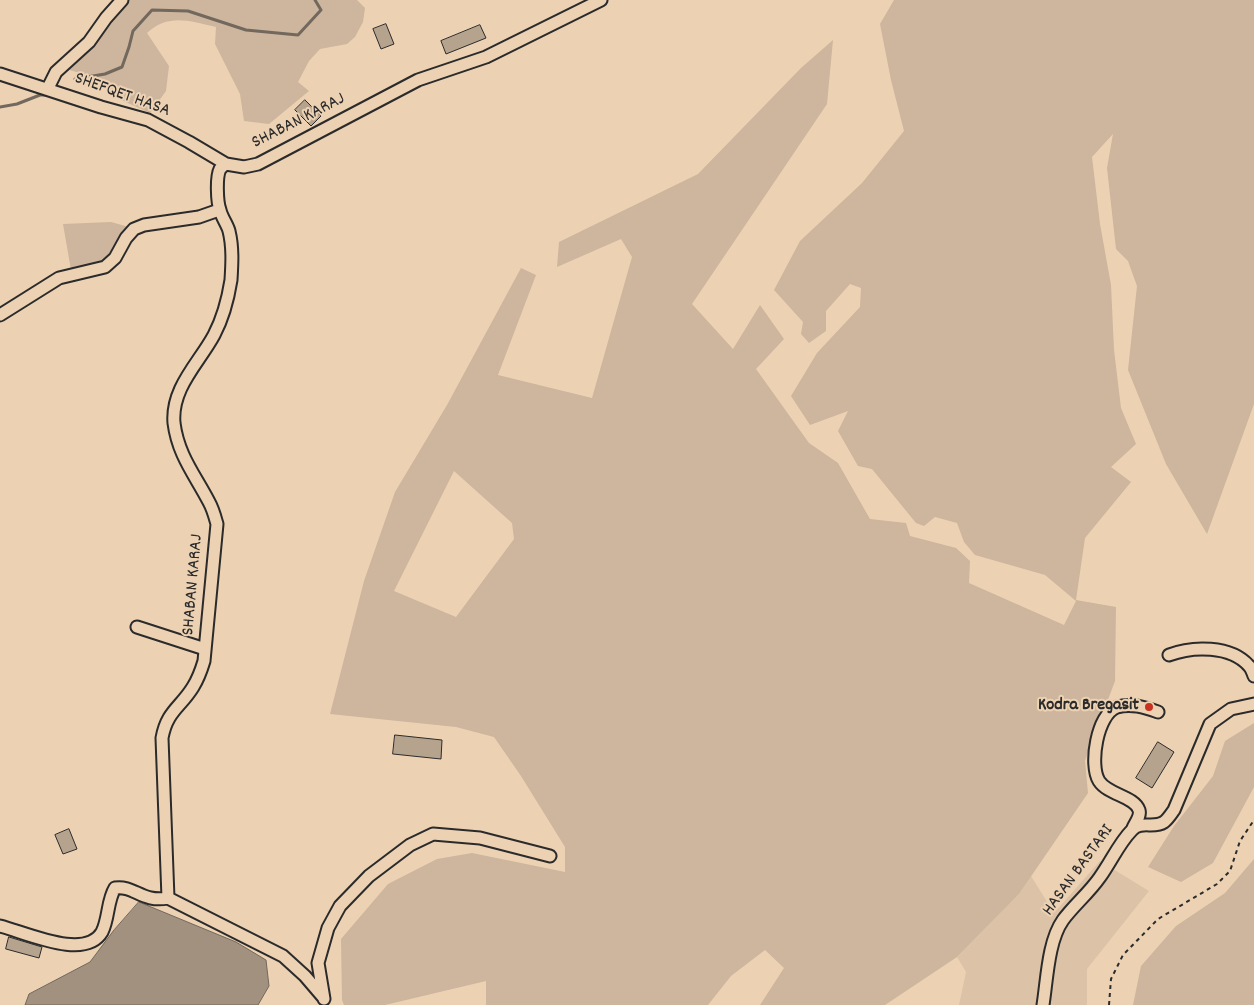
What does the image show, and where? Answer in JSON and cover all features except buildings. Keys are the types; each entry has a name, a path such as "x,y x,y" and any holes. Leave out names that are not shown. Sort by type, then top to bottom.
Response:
{"street":[{"path":"48,88 56,72 89,42 122,0"},
{"name":"SHABAN KARAJ","path":"168,898 162,738 164,725 171,713 192,689 200,675 205,650 217,524 210,503 187,465 179,445 174,422 175,400 188,375 214,334 225,308 230,282 232,255 229,230 219,210 218,178 220,169 226,164 244,167 258,164 418,80 486,57 602,0"},
{"name":"SHEFQET HASA","path":"0,74 148,120 226,164"},
{"path":"0,315 59,278 105,266 115,258 126,238 134,229 144,225 198,218 219,210"},
{"path":"137,627 205,650"},
{"path":"1169,655 1182,650 1201,649 1230,652 1249,666 1254,676"},
{"path":"1251,704 1254,694"},
{"name":"HASAN BASTARI","path":"1043,1005 1053,941 1058,927 1092,890 1133,828 1142,824 1156,825 1166,820 1174,810 1210,724 1231,709 1251,704"},
{"path":"1133,828 1139,814 1139,809 1133,802 1112,793 1098,780 1096,745 1102,724 1106,716 1114,708 1136,705 1158,712"},
{"path":"325,1002 318,963 328,928 340,906 369,876 410,844 433,834 480,838 550,856"},
{"path":"0,926 59,943 80,946 88,944 98,937 103,930 111,894 116,888 124,887 145,898 157,900 168,898 283,956 305,976 325,1002"}],"path":[{"path":"1109,1005 1111,979 1123,955 1158,919 1217,884 1230,871 1240,841 1254,820"}],"shaded area":[{"path":"123,0 357,0 365,8 363,22 355,37 347,44 320,49 309,61 298,82 309,91 269,124 244,121 240,94 215,44 216,27 180,20 163,23 147,33 169,66 166,91 150,113 108,94 104,80 59,67"},
{"path":"894,0 1254,0 1254,404 1207,534 1166,464 1128,370 1137,286 1128,261 1116,249 1107,168 1113,134 1092,157 1100,224 1111,285 1114,350 1121,408 1136,444 1111,467 1131,482 1085,538 1076,600 1116,607 1115,681 1085,761 1088,793 1019,894 957,957 885,1005 760,1005 784,968 765,950 731,976 708,1005 486,1005 486,981 385,1005 344,1005 342,1000 341,939 388,884 437,859 472,853 565,872 565,847 521,776 494,737 456,727 330,714 364,581 395,492 447,405 521,268 536,275 498,375 592,398 632,257 621,239 557,267 559,242 698,174 801,68 833,40 827,104 692,304 733,349 760,305 784,339 756,369 809,443 838,463 870,519 906,523 910,536 956,548 970,561 969,583 1064,625 1076,601 1045,575 975,555 964,542 957,523 935,517 924,526 916,523 872,469 858,466 838,431 848,411 810,425 791,396 817,353 860,307 861,288 850,284 826,311 826,331 809,343 801,334 803,322 774,290 800,241 862,183 904,131 891,80 880,24","holes":["454,471 512,523 514,539 456,617 394,591"]},
{"path":"111,222 129,227 111,254 102,262 71,270 63,224"},
{"path":"1254,723 1254,787 1213,863 1181,882 1148,867 1174,826 1213,776 1225,741"},
{"path":"1254,859 1254,1005 1133,1005 1141,966 1176,926 1225,893"},
{"path":"1100,861 1149,891 1087,969 1087,1005 959,1005 966,972 957,957 1019,894 1031,876 1054,913"},
{"path":"139,902 236,942 266,960 269,986 258,1005 25,1005 29,994 90,962 114,930"}],"waterway":[{"path":"75,79 105,74 122,67 133,31 152,10 188,11 246,30 298,35 321,10 315,0"},
{"path":"0,107 17,104 40,95 47,95"}],"place":[{"name":"Kodra Bregasit","path":"1149,707"}]}
